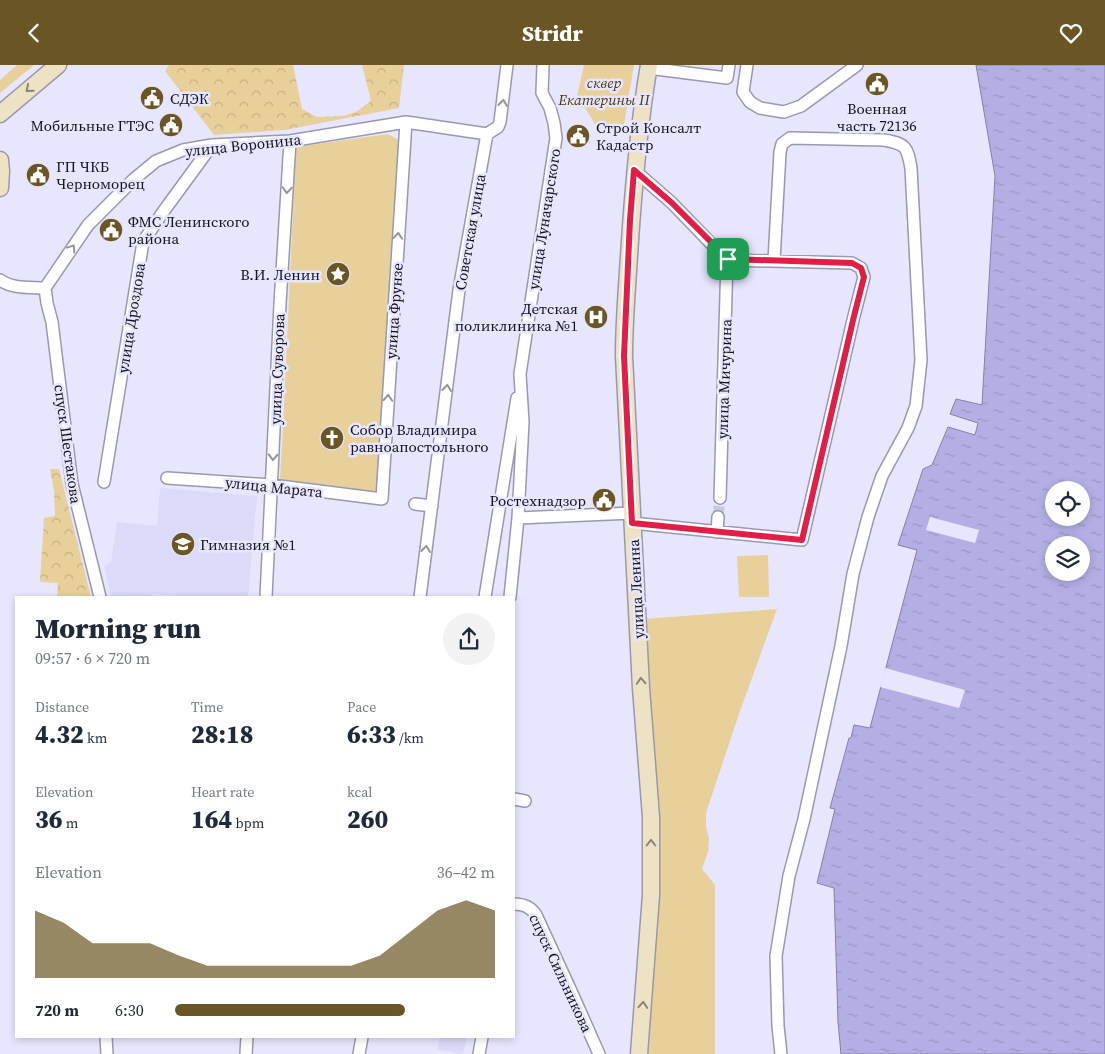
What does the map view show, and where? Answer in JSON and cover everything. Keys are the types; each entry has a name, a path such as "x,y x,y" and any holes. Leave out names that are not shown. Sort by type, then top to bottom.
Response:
{"main road":[{"path":"0,114 58,65"},
{"name":"улица Ленина","path":"639,1054 650,895 651,817 641,688 624,342 634,170 648,66"},
{"path":"0,161 0,188"}],"street":[{"path":"487,134 498,127 500,123 507,65"},
{"name":"улица Луначарского","path":"485,596 556,138 550,108 542,93 543,65"},
{"path":"648,66 727,78 729,65"},
{"path":"747,65 743,92 750,102 760,108 784,112 800,106 857,65"},
{"name":"улица Воронина","path":"44,288 88,225 133,180 156,161 183,150 212,145 290,141 406,122 487,134"},
{"name":"улица Фрунзе","path":"382,499 406,122"},
{"name":"Советская улица","path":"420,596 459,290 487,134"},
{"path":"774,261 782,144 790,139 884,140 904,147 908,153 911,168 921,360 916,406 908,428 882,477 868,517 852,574 841,646 790,876 776,956 780,1054"},
{"name":"улица Суворова","path":"266,596 290,141"},
{"name":"улица Дроздова","path":"104,482 143,242 212,145"},
{"path":"518,518 632,518 717,531 802,540 864,277 861,268 852,263 728,259 672,203 634,170"},
{"name":"улица Мичурина","path":"720,498 728,259"},
{"path":"0,280 11,286 44,288"},
{"name":"спуск Шестакова","path":"44,288 52,322 72,484 100,596"},
{"name":"улица Луначарского","path":"510,596 518,518 523,422 520,374"},
{"name":"улица Марата","path":"167,478 272,485 382,499"},
{"path":"415,504 432,506"},
{"path":"717,531 718,517"},
{"name":"спуск Сильникова","path":"515,904 527,906 536,915 598,1054"},
{"path":"106,1038 107,1054"},
{"path":"246,1038 246,1054"},
{"path":"359,1054 362,1038"},
{"path":"479,1054 482,1038"}],"shaded area":[{"name":"Гимназия №1","path":"160,488 257,496 248,596 176,596 152,594 151,596 111,596 104,566 111,562 117,522 157,526"},
{"path":"440,1038 467,1038 463,1054 437,1049"}],"green space":[{"path":"17,65 34,65 0,93 0,80"},
{"path":"169,65 293,65 302,109 317,117 342,116 356,112 371,101 362,65 404,65 399,108 285,130 214,135 165,71"},
{"name":"cквер Екатерины II","path":"584,65 634,65 623,130 595,124 585,108 575,105"},
{"path":"388,134 400,141 378,492 280,479 296,147"},
{"path":"50,469 59,469 91,596 57,596 58,583 40,582 44,518 55,516 54,491"},
{"path":"768,555 769,597 739,597 737,556"},
{"path":"777,609 706,813 706,827 709,838 708,852 702,869 715,885 715,1054 648,1054 660,813 643,619"}],"water":[{"path":"976,65 1105,65 1105,1054 841,1054 838,1022 834,888 817,883 835,809 830,808 854,725 870,728 917,550 898,545 923,469 932,465 948,427 975,435 978,423 950,414 956,399 982,405 995,176"}],"pier":[{"path":"930,517 979,530 975,543 926,530"},
{"path":"885,668 965,690 959,708 880,687"}],"tunnel":[{"path":"718,517 720,498"}],"place":[{"name":"Военная часть 72136","path":"877,84"},
{"name":"СДЭК","path":"152,98"},
{"name":"Мобильные ГТЭС","path":"171,125"},
{"name":"Строй Консалт Кадастр","path":"578,136"},
{"name":"ГП ЧКБ Черноморец","path":"38,175"},
{"name":"ФМС Ленинского района","path":"111,230"},
{"name":"В.И. Ленин","path":"338,274"},
{"name":"Детская поликлиника №1","path":"596,317"},
{"name":"Собор Владимира равноапостольного","path":"332,438"},
{"name":"Ростехнадзор","path":"604,500"},
{"name":"Гимназия №1","path":"183,544"}],"route":[{"path":"634,170 672,203 728,259 852,263 861,268 864,277 802,540 632,523 624,335 634,170"}]}
